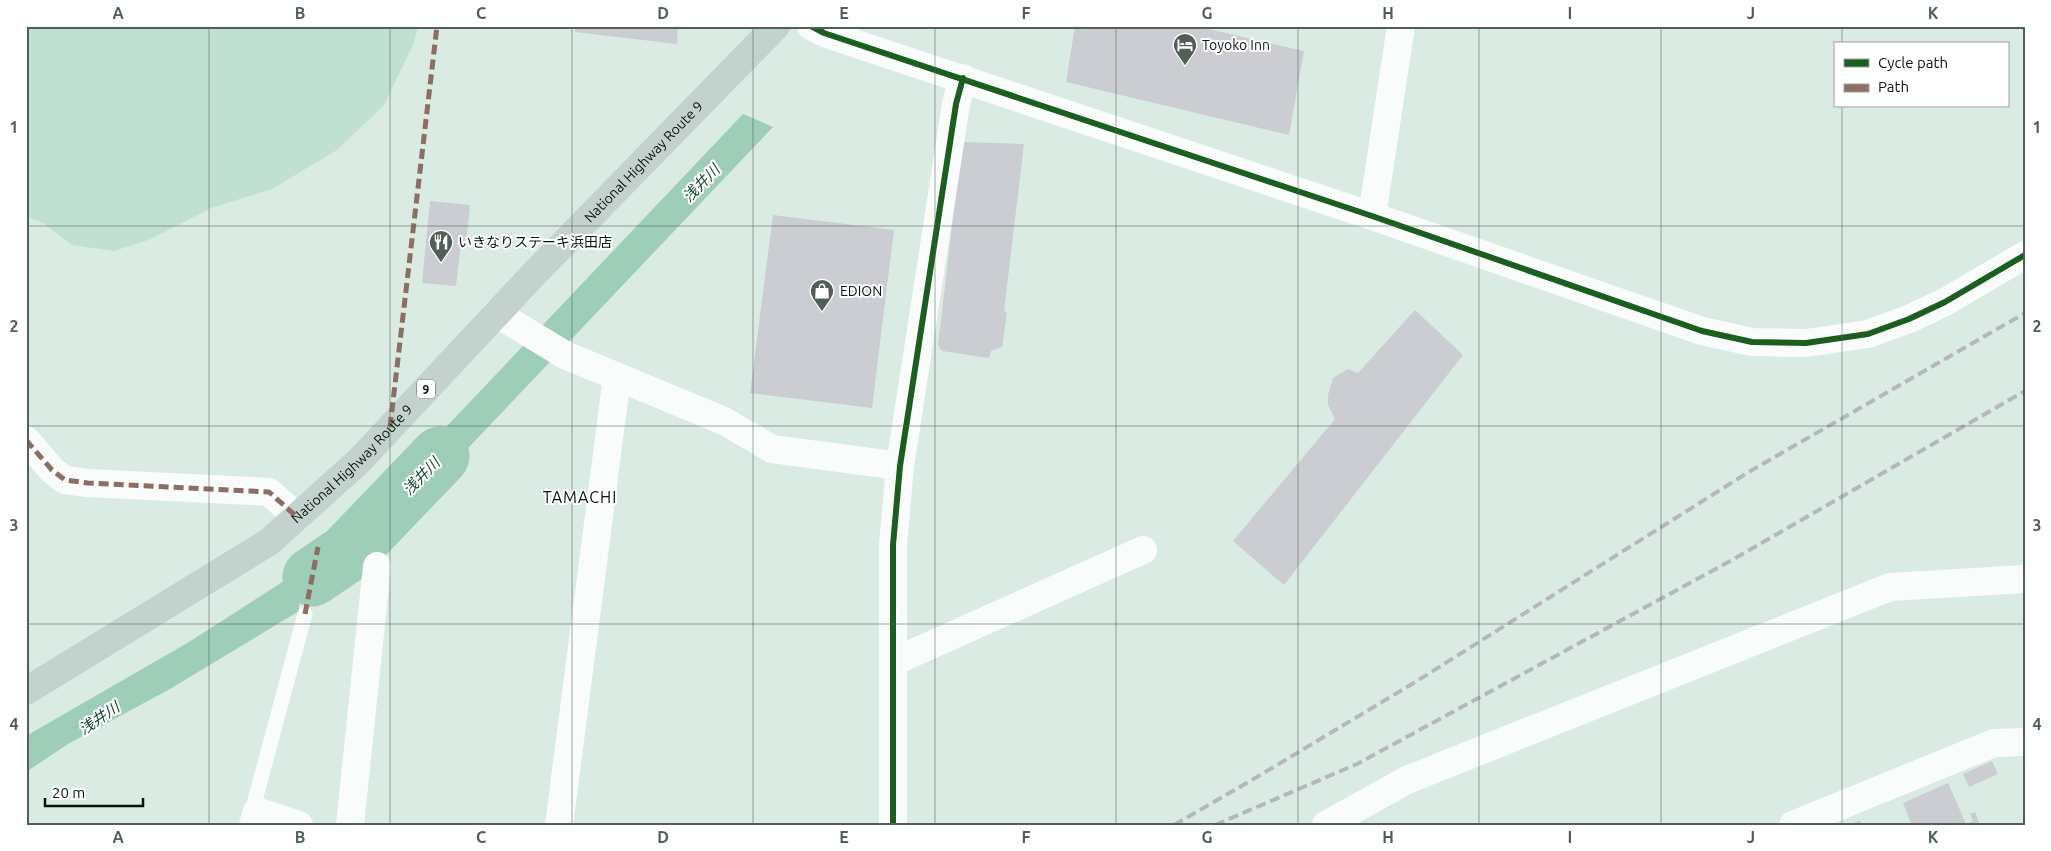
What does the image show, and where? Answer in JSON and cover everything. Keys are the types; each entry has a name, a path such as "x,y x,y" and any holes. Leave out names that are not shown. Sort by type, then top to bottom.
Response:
{"highway":[{"name":"National Highway Route 9","path":"26,691 269,542 359,461 496,313 776,26"}],"street":[{"path":"811,26 824,32 1372,216 1702,331 1752,342 1806,344 1868,334 1909,319 1945,302 2025,255"},
{"path":"1372,216 1400,26"},
{"path":"893,825 893,545 900,466 955,114 963,78"},
{"path":"496,313 529,331 565,355 724,421 772,449 900,466"},
{"path":"559,825 618,377"},
{"path":"26,440 52,470 65,480 88,484 268,492 297,517"},
{"path":"893,662 1143,550"},
{"path":"350,825 377,566"},
{"path":"1326,825 1406,780 1890,587 2025,579"},
{"path":"1793,825 1994,743 2025,742"},
{"path":"255,818 299,825"}],"lane":[{"path":"255,818 254,804 305,614"}],"shaded area":[{"path":"26,26 418,26 413,45 384,105 337,150 272,189 211,208 151,239 114,251 72,245 43,223 26,216"}],"water":[{"path":"743,114 773,127 394,526 374,503"},
{"path":"364,513 384,535 319,599 170,689 68,744 26,772 26,736 189,642 298,572"}],"pier":[{"path":"374,500 397,526 395,528 392,528 372,505"},
{"path":"366,511 386,534 384,539 361,513"},
{"path":"326,545 314,604 298,614 305,562"}],"building":[{"path":"576,26 678,26 677,44 575,32"},
{"name":"Toyoko Inn","path":"1075,26 1195,26 1304,51 1289,135 1066,82"},
{"path":"962,142 1024,144 1004,311 1007,313 1002,347 991,351 989,358 942,351 938,345"},
{"name":"いきなりステーキ浜田店","path":"430,201 470,205 466,243 461,242 456,286 422,283"},
{"name":"EDION","path":"773,215 894,230 872,408 750,393"},
{"path":"1415,310 1463,355 1284,585 1233,541 1335,419 1328,405 1328,395 1333,378 1348,369 1358,373"},
{"path":"1992,761 1998,774 1969,787 1963,774"},
{"path":"1948,783 1966,824 1973,821 1970,814 1975,812 1980,825 1912,825 1903,803"},
{"path":"1860,820 1862,825 1849,825"}],"waterway":[{"name":"浅井川","path":"312,577 346,554 440,456"}],"railway":[{"path":"1174,825 1417,681 1747,473 2025,313"},
{"path":"1215,825 1357,764 1734,559 2025,391"}],"marked path":[{"path":"390,427 437,26"},
{"path":"26,440 52,470 65,480 88,483 269,492 297,517"},
{"path":"305,614 318,547"}],"cycle path":[{"path":"811,26 824,33 1372,216 1702,331 1752,342 1806,343 1868,334 1909,319 1945,302 2025,255"},
{"path":"893,825 893,545 900,466 956,104 963,78"}],"place":[{"name":"Toyoko Inn","path":"1185,66"},
{"name":"いきなりステーキ浜田店","path":"441,263"},
{"name":"EDION","path":"822,312"}],"district":[{"name":"TAMACHI","path":"580,497"}]}
